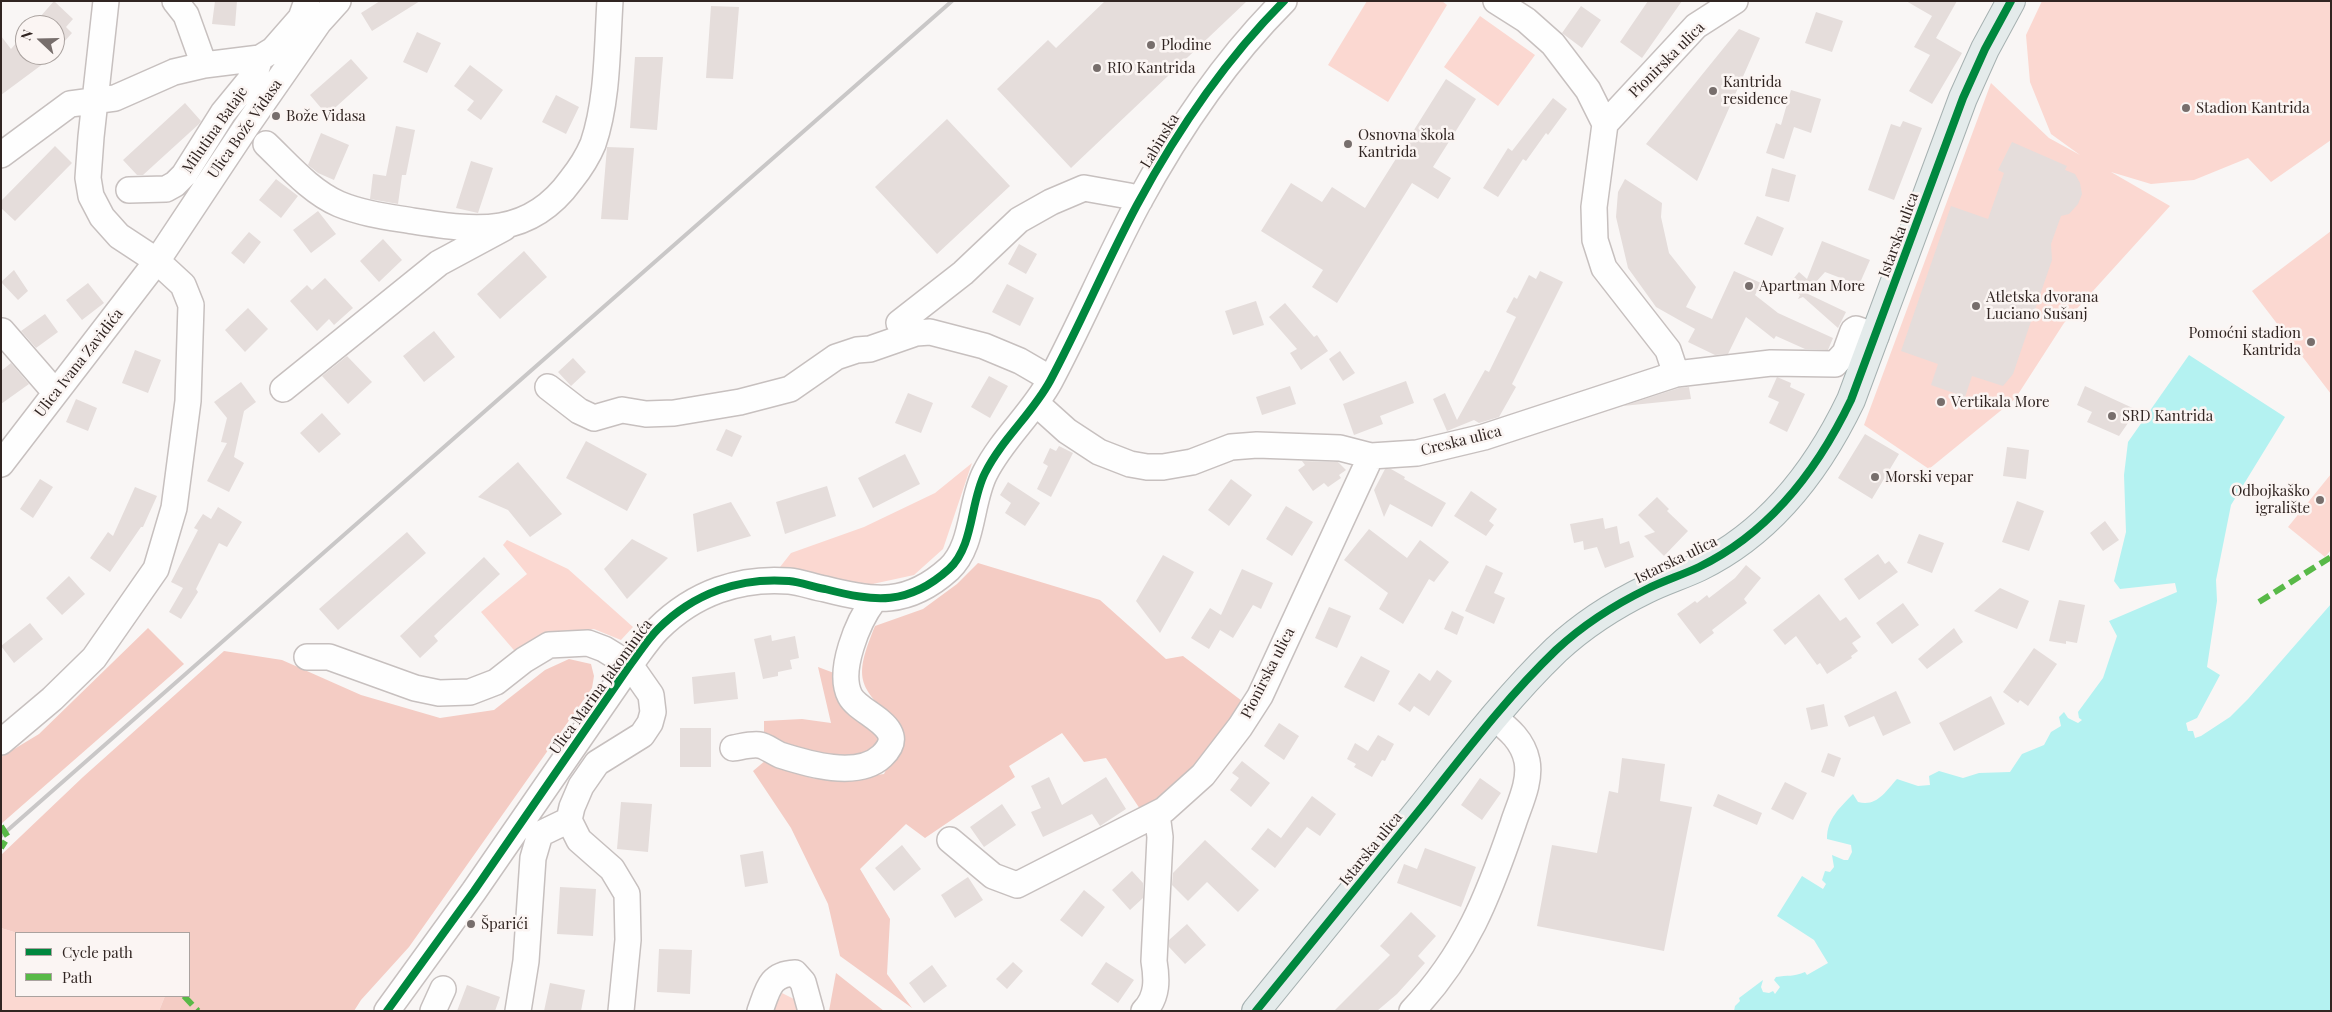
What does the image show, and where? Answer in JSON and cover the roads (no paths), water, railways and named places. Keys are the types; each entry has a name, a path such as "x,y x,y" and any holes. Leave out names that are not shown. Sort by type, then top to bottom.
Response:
{"main road":[{"name":"Istarska ulica","path":"1256,1011 1493,717 1540,665 1580,630 1609,609 1647,589 1700,567 1738,543 1771,516 1810,472 1829,443 1851,400 1966,90 1985,49 2011,1"}],"street":[{"path":"1,742 45,706 94,658 156,569 174,508 188,401 191,305 183,285 157,261 119,236 102,217 91,196 88,178 94,100 106,1"},
{"path":"175,1 186,15 204,65"},
{"name":"Milutina Bataje","path":"1,155 70,104 115,98 174,72 204,65 260,58 273,50 301,18 307,1"},
{"name":"Ulica Bože Vidasa","path":"157,261 246,127 319,22 338,1"},
{"path":"283,388 440,263 490,238 506,226 535,214 563,192 592,146 602,101 610,1"},
{"name":"Labinska","path":"1085,313 1140,200 1206,92 1227,64 1284,1"},
{"path":"1496,1 1526,20 1553,44 1588,90 1605,124 1594,207 1595,240 1604,268 1668,350 1676,374"},
{"name":"Pionirska ulica","path":"1605,124 1696,26 1735,1"},
{"name":"Milutina Bataje","path":"129,190 166,189 175,184 184,174 223,113 255,74 260,58"},
{"path":"266,144 319,192 339,204 366,212 426,223 472,228 506,226"},
{"path":"899,323 963,273 1019,220 1051,202 1084,188 1129,196 1140,200"},
{"name":"Ulica Ivana Zavidića","path":"1,464 157,261"},
{"name":"Ulica Marina Jakominića","path":"387,1011 474,891 630,665 657,630 690,602 744,582 791,581 874,600 900,598 925,587 951,567 963,548 985,472 1012,434 1037,404 1085,313"},
{"name":"Creska ulica","path":"1037,404 1067,430 1099,452 1130,464 1147,467 1192,462 1231,447 1257,445 1340,448 1371,456 1418,453 1484,436 1676,374 1771,363 1835,364 1845,353 1853,331 1856,329 1876,336"},
{"path":"2,331 55,392"},
{"path":"548,387 579,411 594,418 622,410 646,414 674,414 740,402 790,389 836,358 857,350 870,349 916,333 930,332 984,346 1020,361 1051,379"},
{"name":"Pionirska ulica","path":"950,840 993,876 1017,885 1157,814 1203,775 1240,727 1260,696 1371,456"},
{"path":"732,748 759,745 804,763 849,768 862,768 877,761 884,754 890,744 890,735 885,725 851,697 846,681 846,666 860,622 874,600"},
{"path":"307,657 328,658 415,688 439,693 470,692 496,682 524,660 549,646 588,643 604,649 630,665 651,695 653,712 650,723 642,735 597,763 582,786 572,807 570,820 579,840 612,869 627,894 628,940 621,1011"},
{"path":"1412,1011 1430,992 1457,955 1478,918 1498,866 1526,780 1528,768 1522,748 1510,729 1493,717"},
{"path":"1144,1011 1152,1003 1157,979 1154,961 1160,837 1157,814"},
{"path":"518,1011 526,961 533,858 540,834 570,820"},
{"path":"760,1011 775,977 789,974 795,974 803,982 811,1011"}],"water":[{"path":"2189,355 2285,417 2231,505 2216,580 2217,601 2207,667 2220,675 2197,718 2186,723 2188,731 2193,731 2195,738 2201,736 2230,717 2331,604 2331,1011 1734,1011 1735,1006 1740,1001 1739,998 1763,980 1761,987 1763,992 1769,993 1773,991 1775,994 1780,987 1774,980 1776,977 1805,972 1807,975 1828,963 1814,940 1777,916 1802,876 1823,889 1826,884 1822,880 1825,871 1830,872 1834,867 1832,855 1848,860 1852,852 1851,845 1827,839 1832,819 1853,794 1858,802 1870,802 1880,797 1897,779 1918,786 1930,785 1929,776 1939,771 1963,778 1979,773 2010,772 2022,754 2044,745 2051,732 2061,726 2059,717 2064,712 2068,718 2078,723 2082,720 2079,718 2078,712 2103,678 2117,636 2109,621 2177,592 2175,583 2120,589 2114,581 2126,532 2124,475 2128,442"}],"railway":[{"path":"1,836 952,1"}],"place":[{"name":"Plodine","path":"1151,45"},
{"name":"RIO Kantrida","path":"1097,68"},
{"name":"Kantrida residence","path":"1713,91"},
{"name":"Stadion Kantrida","path":"2186,108"},
{"name":"Bože Vidasa","path":"276,116"},
{"name":"Osnovna škola Kantrida","path":"1348,144"},
{"name":"Apartman More","path":"1749,286"},
{"name":"Atletska dvorana Luciano Sušanj","path":"1976,306"},
{"name":"Pomoćni stadion Kantrida","path":"2311,342"},
{"name":"Vertikala More","path":"1941,402"},
{"name":"SRD Kantrida","path":"2112,416"},
{"name":"Morski vepar","path":"1875,477"},
{"name":"Odbojkaško igralište","path":"2320,500"},
{"name":"Šparići","path":"471,924"}]}
